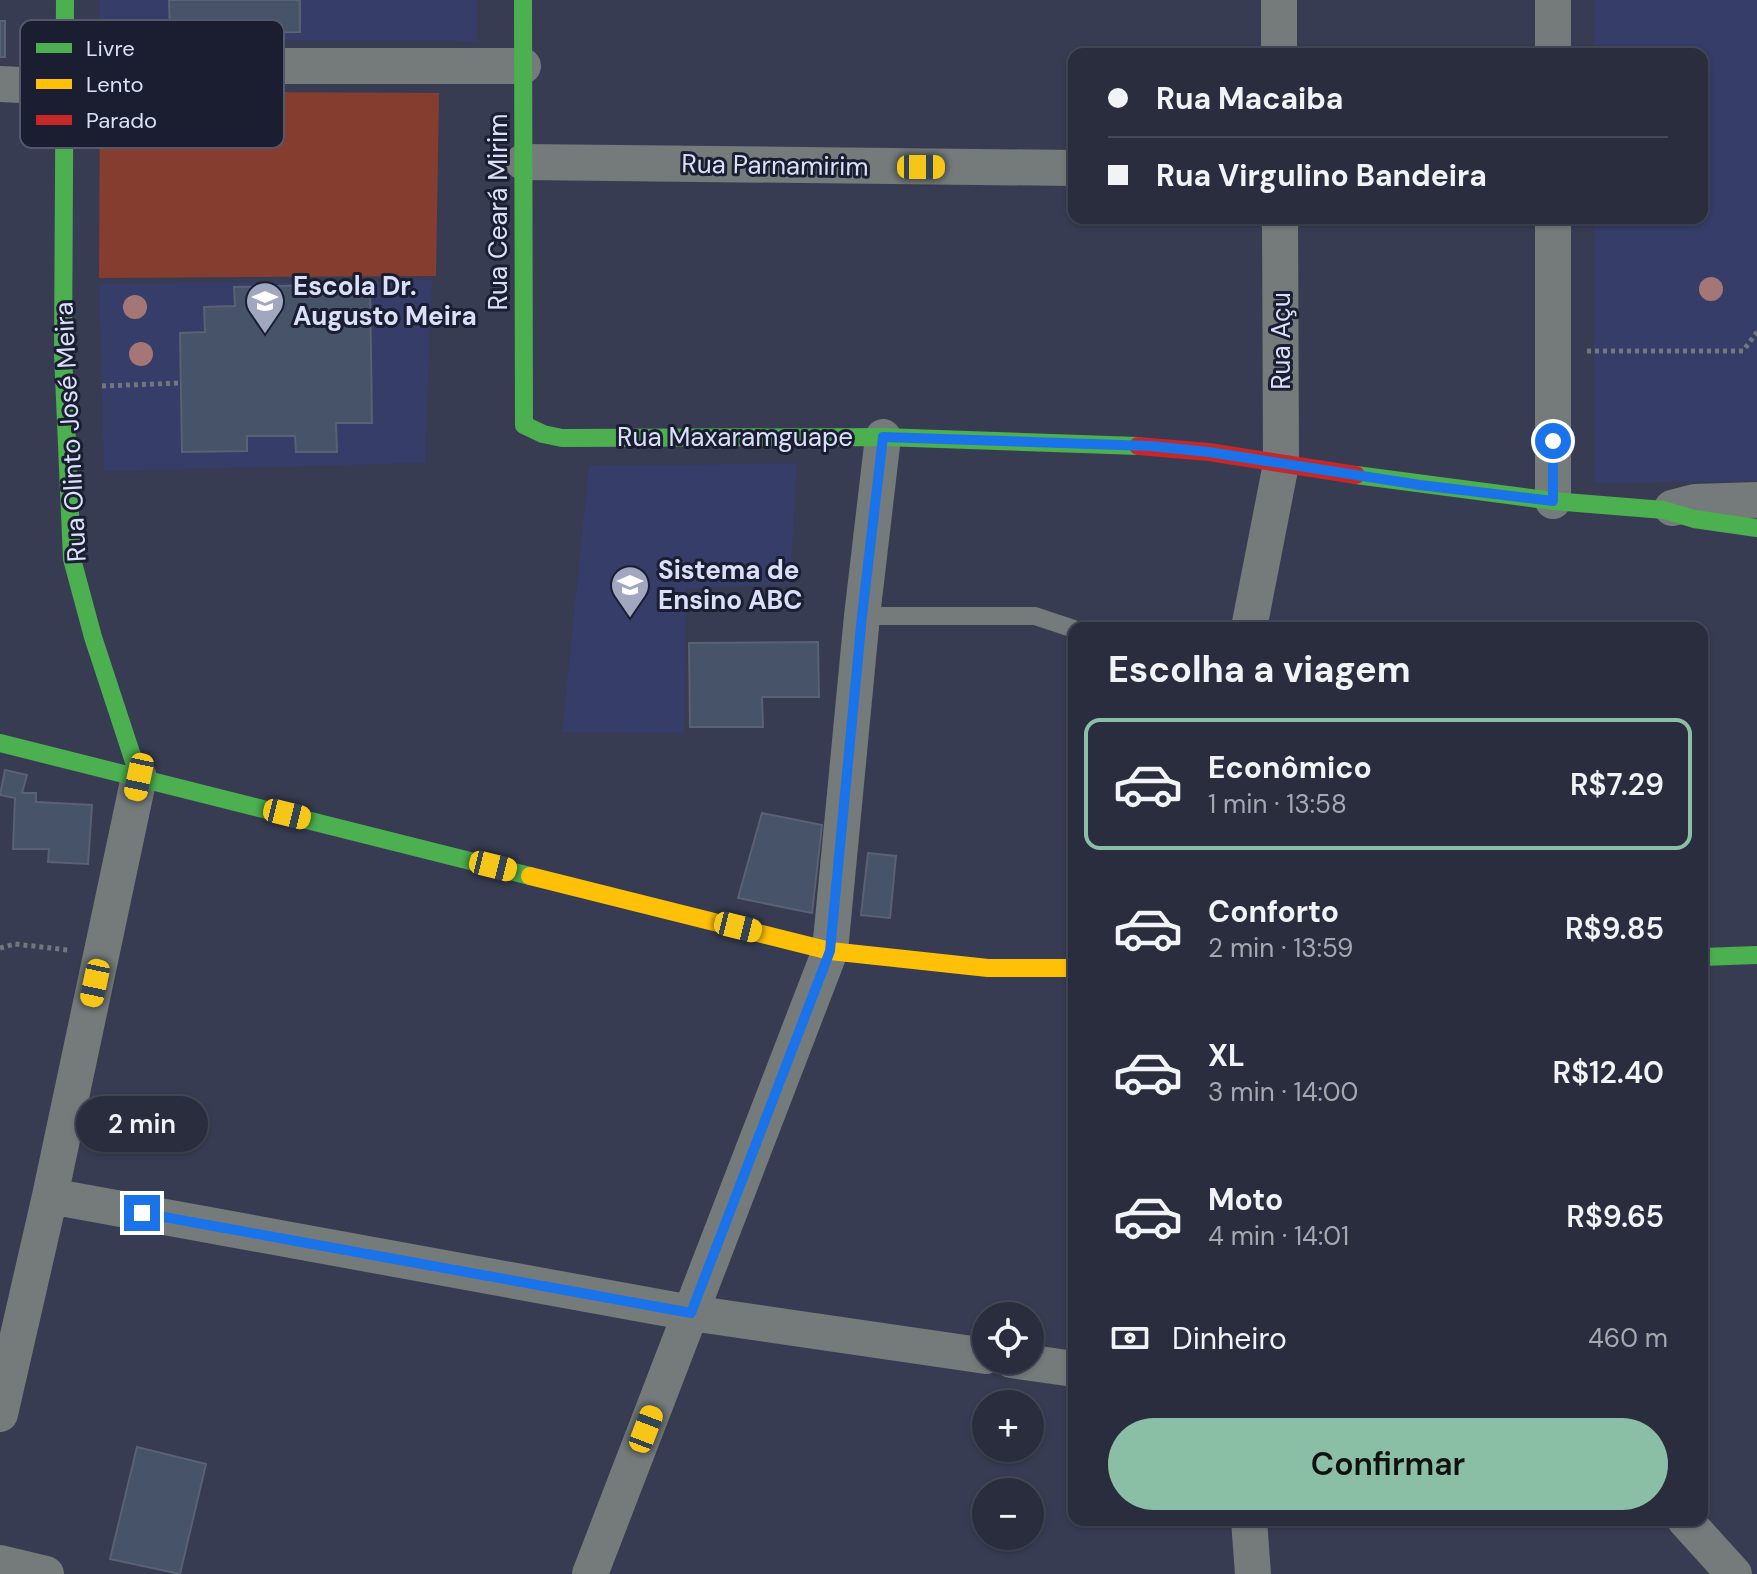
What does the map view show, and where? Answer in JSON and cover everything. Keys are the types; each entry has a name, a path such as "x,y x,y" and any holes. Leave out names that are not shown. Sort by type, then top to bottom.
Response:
{"street":[{"name":"Rua Ceará Mirim","path":"523,0 524,425"},
{"path":"1279,0 1279,48"},
{"path":"1553,0 1553,48"},
{"path":"284,66 523,66"},
{"path":"0,84 20,85"},
{"name":"Rua Olinto José Meira","path":"65,148 65,388 72,559 93,637 139,777"},
{"name":"Rua Parnamirim","path":"523,162 1068,168"},
{"name":"Rua Açu","path":"1250,622 1281,464 1280,224"},
{"path":"1553,224 1553,501"},
{"name":"Rua Maxaramguape","path":"524,425 562,438 883,437 1121,444 1209,452 1420,485 1664,510 1694,519 1757,528"},
{"path":"590,1574 830,951 862,616 883,437"},
{"name":"Rua Maxaramguape","path":"1664,510 1695,502 1757,500"},
{"path":"0,743 830,951 988,968 1068,968"},
{"path":"0,1414 139,777"},
{"path":"1708,957 1757,955"},
{"path":"50,1196 691,1313 972,1354"},
{"path":"1044,1365 1068,1368"},
{"path":"1249,1526 1253,1574"},
{"path":"1690,1526 1734,1574"},
{"path":"0,1563 46,1574"}],"lane":[{"path":"862,616 1035,616 1068,627"}],"path":[{"path":"1553,350 1743,351 1757,332"},
{"path":"65,388 181,383"},
{"path":"0,948 15,944 101,954"}],"shaded area":[{"path":"100,0 477,0 477,41 284,40 284,20 100,20"},
{"path":"1594,0 1757,0 1757,481 1594,483 1594,224 1708,224 1708,48 1594,48"},
{"path":"284,92 439,93 436,276 99,278 100,148 284,148"},
{"name":"Escola Dr. Augusto Meira","path":"432,280 425,463 104,471 99,284"},
{"name":"Sistema de Ensino ABC","path":"797,463 790,584 686,589 684,733 562,732 589,466"}],"building":[{"path":"169,0 300,0 300,32 284,32 284,20 170,20"},
{"path":"0,21 5,21 5,57 0,57"},
{"path":"370,284 372,423 336,423 337,452 296,452 295,436 247,436 247,451 182,452 180,333 205,332 204,307 235,306 234,287"},
{"path":"818,642 819,697 762,697 763,727 690,727 689,643"},
{"path":"5,770 27,775 22,793 36,793 36,802 92,805 88,864 48,862 49,849 13,849 15,798 0,795"},
{"path":"762,813 822,825 812,913 738,898"},
{"path":"868,853 896,856 890,918 861,915"},
{"path":"137,1447 206,1464 180,1574 110,1559"}],"traffic: fast":[{"path":"65,0 65,20"},
{"path":"523,0 524,425 562,438 883,437 1138,446"},
{"path":"64,148 63,354 72,559 93,637 139,777"},
{"path":"1356,475 1553,501 1664,510 1694,519 1757,528"},
{"path":"0,743 530,876"},
{"path":"1708,957 1757,955"}],"traffic: slow":[{"path":"530,876 830,951 988,968 1068,968"}],"traffic: jam":[{"path":"1138,446 1209,452 1356,475"}],"place":[{"name":"Escola Dr. Augusto Meira","path":"265,335"},
{"name":"Sistema de Ensino ABC","path":"630,619"}],"route":[{"path":"142,1213 691,1313 830,951 862,616 883,437 1150,446 1553,501 1553,441"}]}
